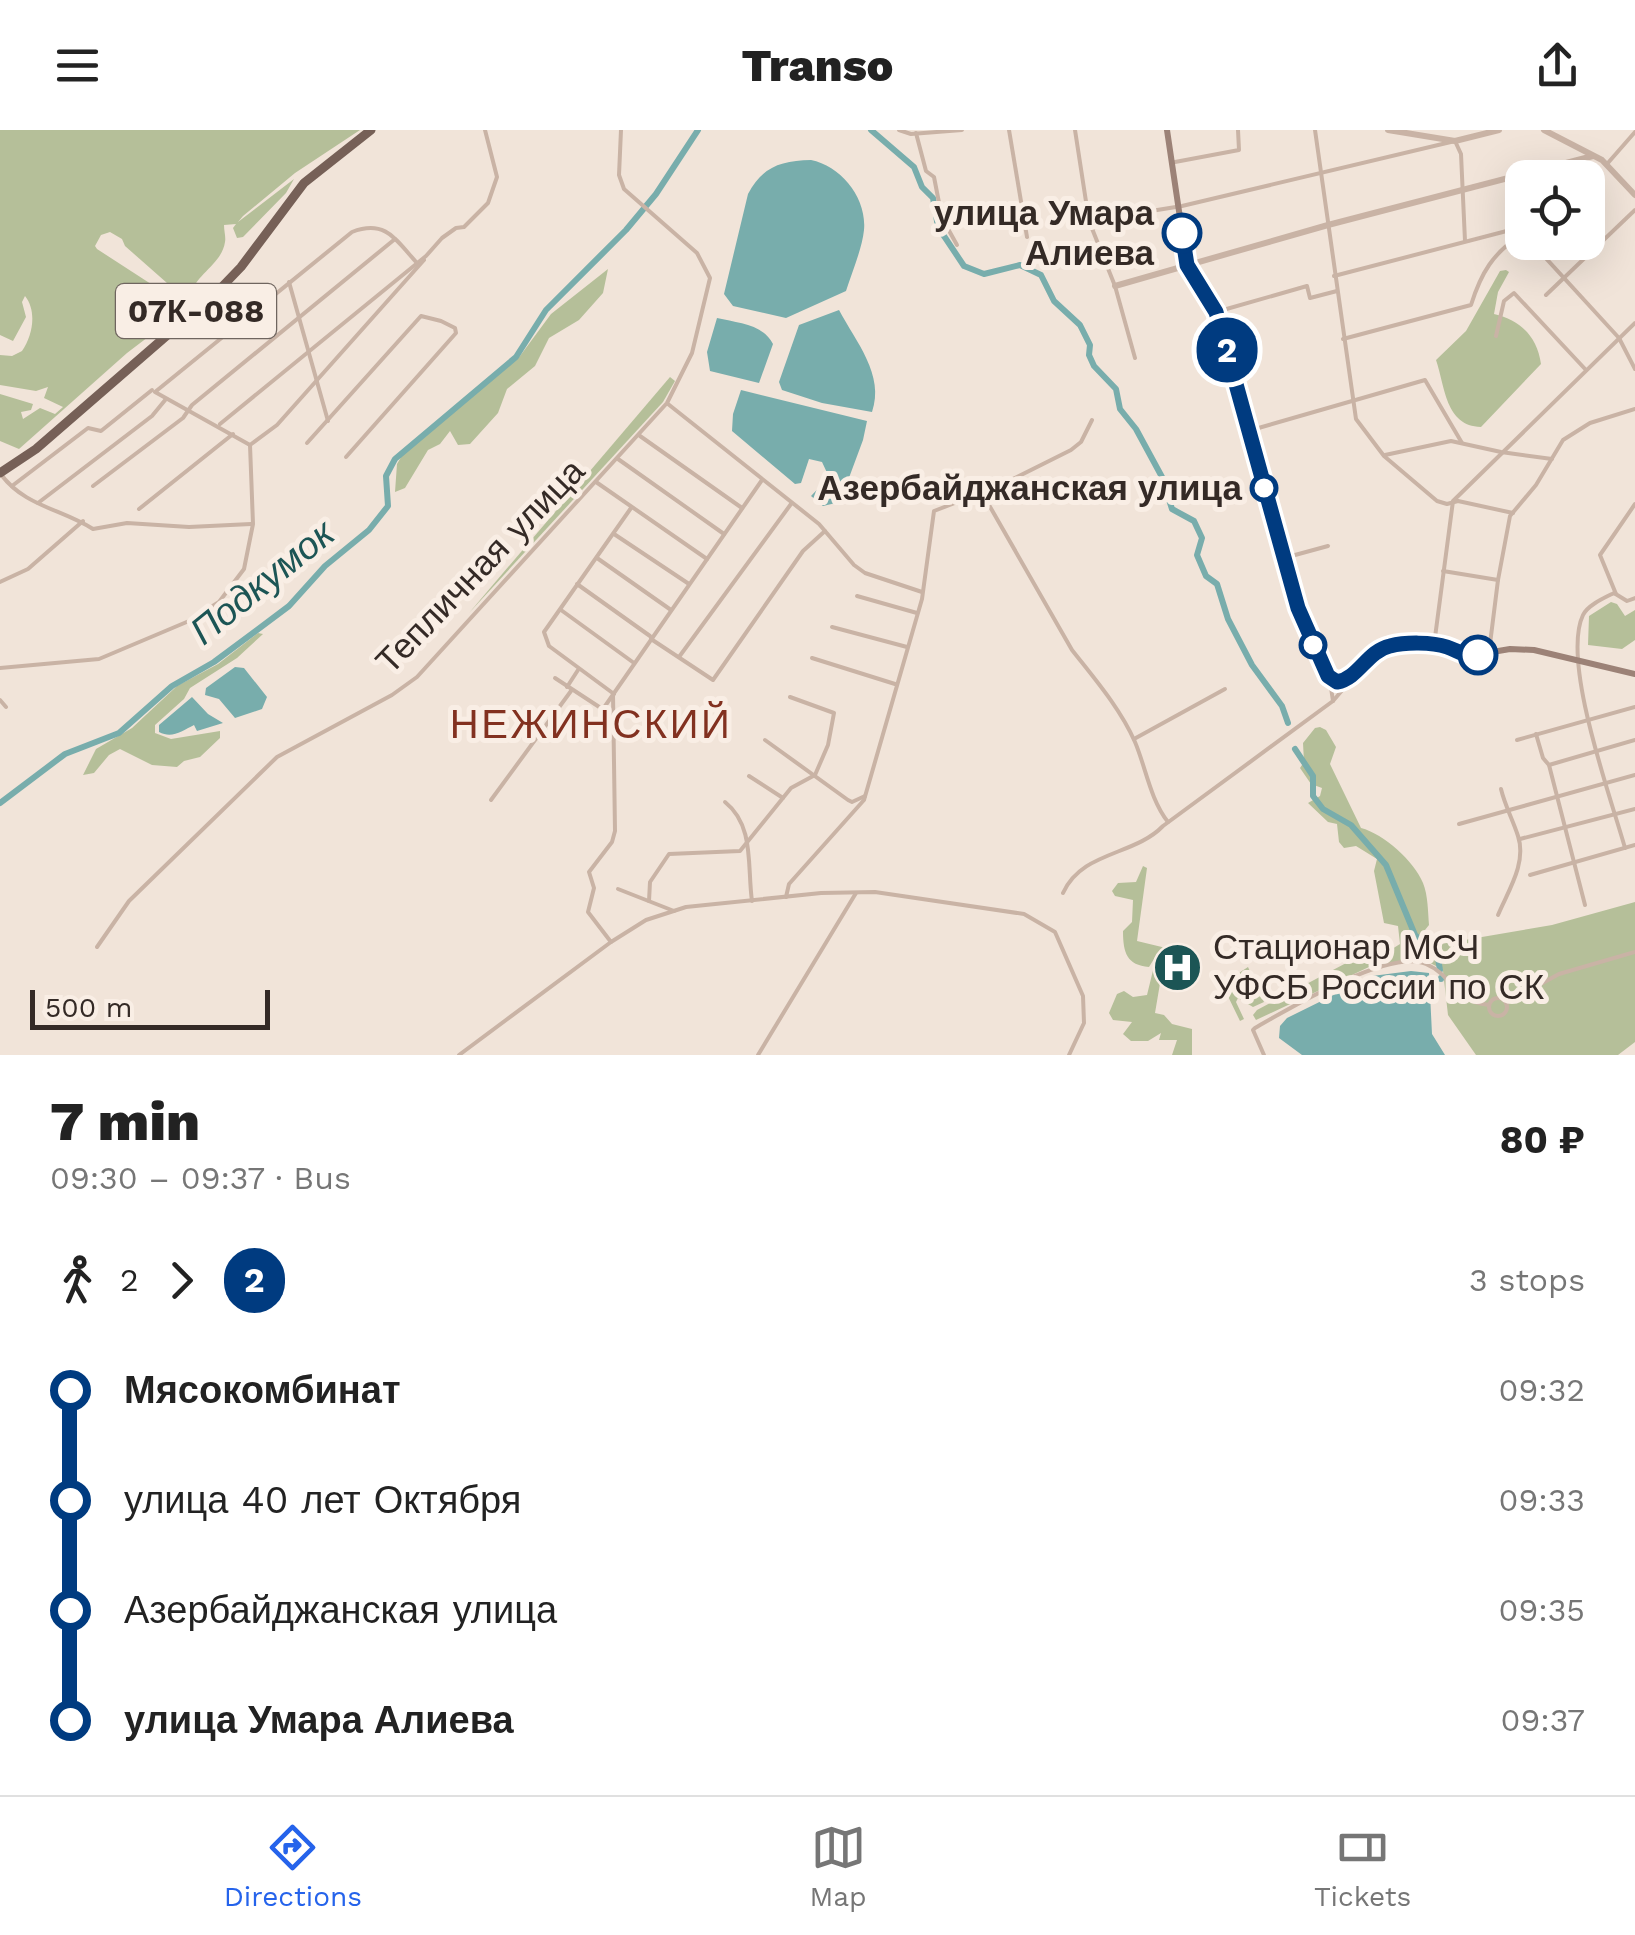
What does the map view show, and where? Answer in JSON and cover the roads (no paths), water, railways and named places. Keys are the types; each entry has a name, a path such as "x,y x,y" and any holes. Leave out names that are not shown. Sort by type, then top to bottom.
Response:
{"main road":[{"name":"07К-088","path":"0,473 36,448 217,292 241,267 304,183 371,130"},
{"path":"1167,130 1187,265 1216,312 1304,625 1330,679 1341,682 1348,678 1384,648 1434,645 1468,656 1534,650 1635,674"}],"street":[{"path":"250,446 277,425 442,238 464,226 488,203 497,177 486,130"},
{"name":"Тепличная улица","path":"97,946 129,900 278,757 392,695 417,677 667,403 692,353 710,278 697,253 636,201 620,181 621,130"},
{"path":"899,130 962,130"},
{"path":"1009,130 1027,236"},
{"path":"1075,130 1089,221 1115,286 1135,358"},
{"path":"1171,163 1239,150 1238,130"},
{"path":"1315,130 1356,418 1384,456 1428,495 1444,504 1452,501 1635,323"},
{"path":"1388,130 1455,141"},
{"path":"1089,221 1178,207 1500,130"},
{"path":"1544,130 1607,164 1635,194"},
{"path":"1607,164 1635,132"},
{"path":"916,133 926,171 934,177 945,226 957,245"},
{"path":"1455,141 1461,154 1465,241"},
{"path":"1115,286 1593,156"},
{"path":"1605,239 1635,210"},
{"path":"11,487 88,428 100,431 154,391 352,232 374,226 394,239 417,263"},
{"path":"1334,276 1505,233"},
{"path":"1496,235 1505,235"},
{"path":"94,486 394,239"},
{"path":"1343,339 1471,305 1488,264 1505,245"},
{"path":"218,425 426,256"},
{"path":"1548,260 1619,338 1635,370"},
{"path":"1546,295 1584,260"},
{"path":"289,282 314,383 328,421"},
{"path":"1216,312 1307,286 1310,298 1336,291"},
{"path":"1496,336 1504,302 1514,293 1586,370"},
{"path":"307,444 421,316 455,328 456,334 346,457"},
{"path":"1248,431 1425,380 1462,443"},
{"path":"154,391 250,446"},
{"path":"38,504 152,416 166,399"},
{"path":"667,403 792,502 825,531 854,565 865,573 922,592"},
{"path":"1489,652 1508,521 1513,512 1536,486 1563,440 1576,430 1635,409"},
{"path":"786,897 790,884 859,809 864,796 922,592 934,511 1014,479 1071,450 1092,420"},
{"path":"139,509 233,434"},
{"path":"638,435 742,508"},
{"path":"1384,456 1439,442 1552,459"},
{"path":"0,668 99,658 189,621 220,602 241,577 252,524 250,446"},
{"path":"618,458 724,534"},
{"path":"0,473 11,487 38,504 98,530 127,523 189,527 252,524"},
{"path":"603,709 762,480"},
{"path":"596,482 706,559"},
{"path":"981,491 1072,650 1089,668 1134,739 1156,802 1168,822"},
{"path":"1452,501 1513,512"},
{"path":"1434,645 1452,501"},
{"path":"679,658 792,502"},
{"path":"1635,504 1600,555 1616,594 1627,601 1635,598"},
{"path":"613,694 549,646 544,632 631,508"},
{"path":"0,582 28,569 83,522"},
{"path":"577,584 713,680 804,551 825,531"},
{"path":"614,533 689,584"},
{"path":"1284,558 1328,546"},
{"path":"596,558 670,610"},
{"path":"1441,571 1498,580"},
{"path":"1616,594 1584,614 1578,661 1625,848"},
{"path":"858,596 916,613"},
{"path":"560,610 634,664"},
{"path":"832,627 907,647"},
{"path":"812,658 896,684"},
{"path":"491,800 569,689 578,670"},
{"path":"554,678 614,716"},
{"path":"1063,893 1081,869 1152,837 1333,701 1350,681 1348,678"},
{"path":"1330,679 1333,701"},
{"path":"1134,739 1225,689"},
{"path":"611,942 588,912 594,888 590,872 612,842 615,830 613,694"},
{"path":"648,901 650,882 669,854 735,852 748,845 795,785 815,775 825,754 834,713 790,697"},
{"path":"0,700 6,707"},
{"path":"1517,740 1635,707"},
{"path":"1536,734 1549,765 1586,905"},
{"path":"765,740 852,802 864,796"},
{"path":"1549,765 1635,740"},
{"path":"1459,824 1635,775"},
{"path":"750,776 783,798"},
{"path":"1498,916 1521,860 1520,839 1506,811 1501,789"},
{"path":"725,802 738,815 748,845 752,901"},
{"path":"1520,839 1635,809"},
{"path":"1530,875 1635,845"},
{"path":"618,888 674,910"},
{"path":"459,1055 646,920 674,910 875,892 1024,914 1048,925 1060,940 1084,996 1084,1023 1068,1055"},
{"path":"758,1055 856,893"},
{"path":"1506,1003 1559,974 1635,952"},
{"path":"1264,1055 1253,1030 1359,973 1416,962 1439,972 1463,999 1489,1005"},
{"path":"1489,1005 1497,998 1506,1003"},
{"path":"1489,1005 1490,1012 1498,1016 1505,1011 1506,1003"}],"water":[{"path":"811,160 842,176 861,206 863,237 846,291 786,318 733,306 724,294 748,194 760,177 774,167"},
{"path":"839,310 872,372 872,412 822,403 782,390 779,382 799,325"},
{"path":"717,318 756,328 769,337 773,344 759,383 710,371 707,352"},
{"path":"741,390 867,421 840,502 823,506 811,496 829,477 822,462 809,459 801,483 795,484 732,431"},
{"path":"235,667 244,668 267,697 262,709 235,718 219,699 205,695 206,688"},
{"path":"192,697 223,723 197,731 194,725 173,734 159,732 159,725"},
{"path":"1429,973 1432,1034 1445,1055 1302,1055 1279,1038 1280,1026 1287,1018 1372,976"}],"waterway":[{"name":"Подкумок","path":"0,803 65,754 119,733 172,686 214,662 289,606 325,566 369,530 388,506 386,476 395,459 516,357 546,310 626,230 656,194 698,130"},
{"path":"871,130 914,167 922,187 933,198 938,227 964,266 984,274 1020,265 1041,275 1054,301 1080,325 1090,345 1094,366 1116,389 1120,409 1136,429 1162,477 1172,509 1194,521 1202,538 1197,555 1206,576 1217,584 1228,619 1252,665 1282,706 1288,723"},
{"path":"1295,749 1313,776 1313,796 1323,809 1351,825 1386,865 1415,935 1437,953 1440,970"}],"place":[{"name":"улица Умара Алиева","path":"1182,233"},
{"name":"Азербайджанская улица","path":"1264,488"},
{"name":"Стационар МСЧ УФСБ России по СК","path":"1178,967"}],"district":[{"name":"НЕЖИНСКИЙ","path":"591,724"}]}
